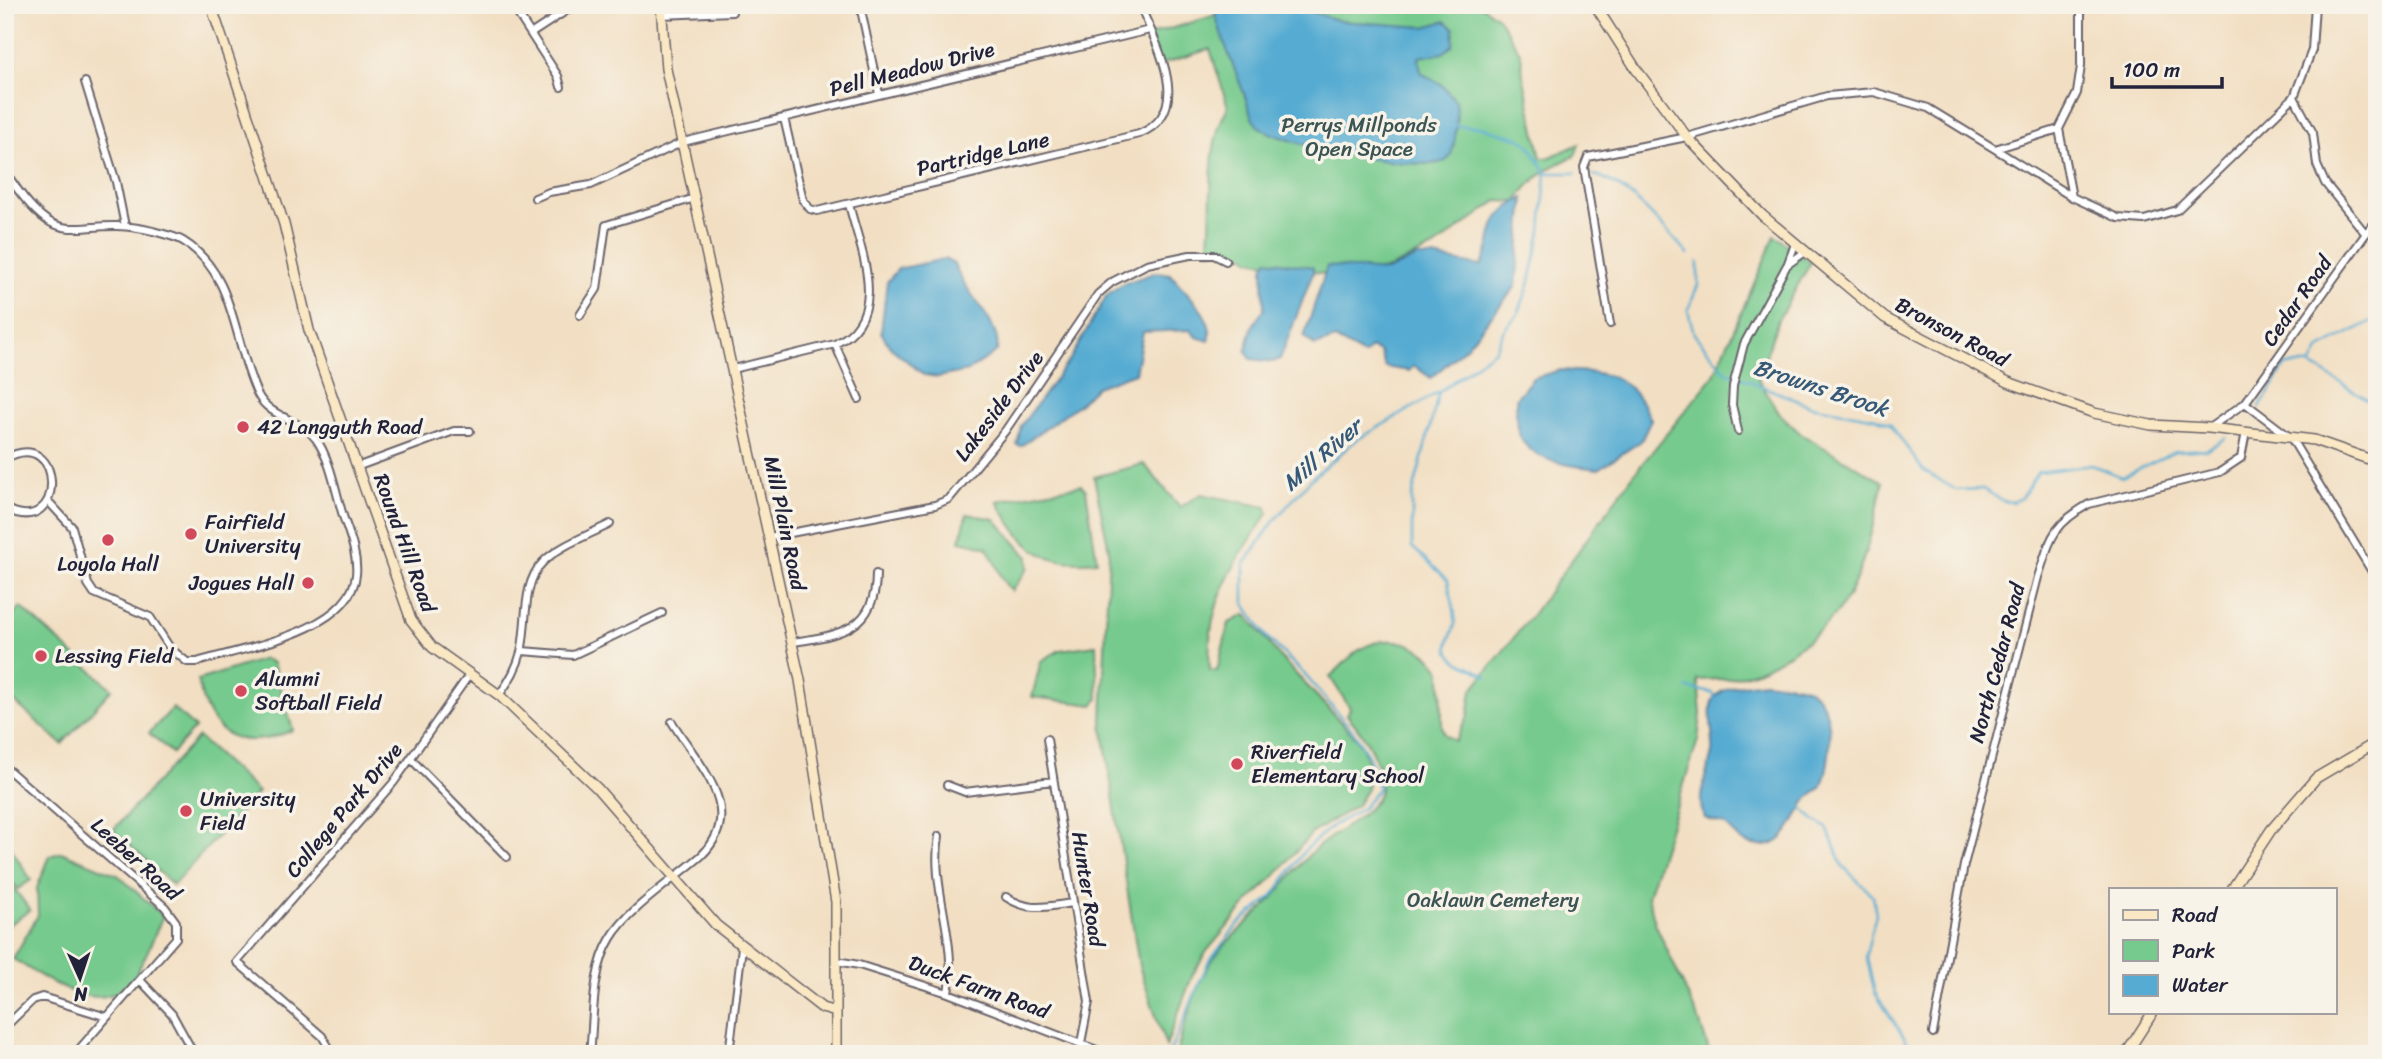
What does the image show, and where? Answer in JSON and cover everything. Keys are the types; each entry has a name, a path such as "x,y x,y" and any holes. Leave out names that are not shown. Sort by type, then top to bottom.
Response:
{"main road":[{"name":"Round Hill Road","path":"211,5 272,183 309,330 411,620 432,647 499,695 597,788 716,925 822,1008 836,1012"},
{"name":"Bronson Road","path":"1595,5 1636,69 1687,137 1762,215 1885,318 2008,382 2121,420 2314,440 2377,462"},
{"name":"Mill Plain Road","path":"661,10 664,56 793,642 833,881 837,961 836,1054"},
{"path":"2233,888 2271,830 2316,778 2377,742"},
{"path":"2126,1054 2152,1014"}],"street":[{"path":"512,5 558,76 561,87"},
{"path":"532,33 575,5"},
{"path":"860,5 879,94"},
{"name":"Partridge Lane","path":"783,118 807,206 821,211 1127,138 1149,130 1164,110 1169,90 1166,69 1140,5"},
{"path":"2072,197 2059,129 2077,93 2081,5"},
{"path":"1610,324 1585,159 1687,137 1826,96 1874,92 1928,108 2072,197 2118,218 2144,220 2177,210 2294,97 2312,50 2315,5"},
{"path":"661,10 732,12"},
{"name":"Pell Meadow Drive","path":"535,198 549,191 591,185 682,142 1150,30"},
{"path":"85,82 116,182 125,226"},
{"path":"2294,97 2313,133 2317,166 2325,183 2366,234"},
{"path":"1996,149 2059,129"},
{"path":"5,171 36,213 53,225 74,230 125,226 172,237 197,253 218,279 249,372 266,408 315,438 323,453 356,566 355,579 345,601 323,622 197,662 187,662 170,648 150,618 94,593 88,584 72,527 48,501"},
{"path":"579,315 597,289 606,225 695,198"},
{"path":"733,369 835,344 856,329 870,300 849,204"},
{"name":"Cedar Road","path":"2208,428 2245,403 2377,218"},
{"path":"1738,430 1732,405 1736,369 1744,344 1796,244"},
{"path":"1787,265 1805,252"},
{"name":"Lakeside Drive","path":"770,537 935,505 949,499 1005,431 1098,294 1126,273 1147,264 1190,255 1214,255 1226,261"},
{"path":"835,344 859,399"},
{"path":"2245,403 2291,438 2377,580"},
{"path":"359,466 454,431 470,431"},
{"name":"North Cedar Road","path":"1933,1033 1965,857 2038,577 2053,531 2070,515 2089,504 2220,472 2241,458 2246,432"},
{"path":"5,459 27,453 45,463 53,481 48,501 32,512 23,514 5,508"},
{"path":"499,695 512,676 522,650 530,590 538,569 552,555 610,524"},
{"path":"793,642 841,632 856,625 874,599 876,574"},
{"path":"522,650 553,656 579,653 662,613"},
{"name":"College Park Drive","path":"333,1054 321,1037 237,962 411,759 469,675"},
{"path":"590,1054 597,985 606,947 623,923 676,878 713,844 719,835 723,814 718,797 672,722"},
{"name":"Hunter Road","path":"1047,739 1089,1002 1081,1043"},
{"path":"411,759 507,857"},
{"name":"Leeber Road","path":"5,767 174,917 176,938 75,1054"},
{"path":"947,785 965,792 1053,781"},
{"path":"939,836 936,853 950,956 948,993"},
{"path":"1006,897 1026,908 1072,903"},
{"path":"729,1054 742,947"},
{"name":"Duck Farm Road","path":"837,961 859,965 948,993 1107,1054"},
{"path":"140,980 172,1014 194,1054"},
{"path":"5,1027 33,1000 42,996 107,1017"}],"green space":[{"name":"Perrys Millponds Open Space","path":"1223,5 1419,5 1437,8 1480,5 1498,17 1521,54 1541,158 1548,158 1579,144 1575,156 1541,174 1516,202 1497,201 1434,247 1388,269 1331,275 1250,260 1236,252 1208,251 1215,140 1228,107 1210,49 1159,65 1146,36 1223,13"},
{"name":"Oaklawn Cemetery","path":"1775,236 1811,262 1778,320 1758,379 1779,413 1801,434 1883,482 1857,576 1845,601 1825,625 1797,648 1766,667 1731,678 1698,680 1701,714 1698,740 1648,896 1655,923 1699,1020 1710,1054 1176,1054 1196,993 1204,974 1218,953 1272,899 1314,850 1367,810 1378,796 1380,775 1373,753 1347,715 1350,708 1330,677 1355,653 1371,644 1394,641 1415,647 1434,661 1441,671 1442,727 1445,735 1455,741 1468,716 1472,690 1532,615 1637,470 1713,377"},
{"path":"1144,464 1180,507 1201,494 1267,507 1268,514 1243,550 1216,606 1209,648 1210,670 1217,671 1229,623 1245,615 1280,657 1355,737 1363,748 1370,771 1367,789 1357,805 1312,833 1207,951 1193,974 1166,1046 1139,966 1102,724 1109,550 1094,477"},
{"path":"1081,485 1086,490 1097,561 1061,561 1036,550 1016,531 997,501"},
{"path":"967,514 995,519 1028,557 1028,568 1012,591 1003,581 986,547 960,541"},
{"name":"Lessing Field","path":"21,607 112,689 62,744 5,693 5,624"},
{"path":"1096,645 1098,699 1093,705 1032,697 1041,661 1060,650"},
{"name":"Alumni Softball Field","path":"264,659 273,663 293,730 257,740 229,735 218,727 210,715 198,680"},
{"path":"173,708 195,728 172,753 149,733"},
{"name":"University Field","path":"198,737 258,792 173,885 113,830"},
{"path":"5,839 31,880 18,889 5,873"},
{"path":"61,852 118,875 163,916 135,975 122,989 108,996 92,997 76,993 13,959 38,915 37,888 50,856"},
{"path":"5,876 30,910 5,928"}],"water":[{"path":"1213,5 1290,5 1340,21 1425,27 1445,21 1454,28 1453,45 1443,53 1419,57 1421,73 1441,84 1456,101 1455,140 1448,159 1436,163 1414,164 1385,161 1321,149 1269,133 1257,125 1250,113"},
{"path":"1524,198 1516,286 1467,346 1431,378 1414,366 1409,371 1385,367 1380,352 1371,348 1364,355 1335,339 1315,346 1304,337 1327,266 1387,271 1417,257 1433,257 1481,266 1496,221 1510,206"},
{"path":"944,259 954,264 988,318 997,341 997,351 968,371 938,377 924,375 890,347 881,332 887,282 898,269"},
{"path":"1267,260 1313,267 1280,359 1273,362 1251,359 1246,351 1252,327 1264,309 1263,268"},
{"path":"1157,272 1170,274 1198,305 1208,323 1209,341 1196,337 1190,330 1143,332 1135,373 1096,387 1079,404 1021,446 1017,445 1021,426 1070,359 1107,295 1122,284"},
{"path":"1561,370 1592,372 1616,378 1626,384 1643,404 1651,420 1641,441 1599,469 1553,461 1531,450 1518,432 1516,398 1533,378"},
{"path":"1765,682 1804,687 1815,694 1823,704 1828,718 1830,748 1821,788 1811,795 1783,836 1774,843 1762,846 1743,842 1725,825 1705,818 1701,801 1712,754 1711,713 1714,698 1724,690"}],"waterway":[{"name":"Mill River","path":"1169,1054 1208,963 1238,924 1273,896 1305,850 1332,826 1363,808 1378,788 1369,757 1353,731 1305,675 1266,636 1244,603 1244,565 1274,521 1312,478 1355,441 1439,392 1495,350 1504,330 1518,314 1529,285 1541,232 1546,173 1530,146 1522,139 1481,127 1455,126"},
{"name":"Browns Brook","path":"1546,173 1576,173"},
{"name":"Browns Brook","path":"1594,175 1606,179 1632,197 1688,254"},
{"name":"Browns Brook","path":"1698,262 1698,285 1688,310 1694,334 1725,371 1811,406 1876,418 1890,424 1923,470 1956,490 1983,489 2003,501 2013,502 2021,498 2038,472 2092,465 2122,477 2175,451 2207,449 2226,438"},
{"path":"2311,365 2320,349 2377,318"},
{"name":"Browns Brook","path":"2260,407 2286,365 2311,365 2377,405"},
{"path":"1439,392 1412,497 1412,547 1448,580 1455,616 1448,645 1450,653 1456,660 1487,677"},
{"path":"1687,688 1713,693 1715,700"},
{"path":"1800,806 1815,821 1827,828 1842,865 1873,896 1876,914 1866,955 1875,993 1915,1054"}],"place":[{"name":"42 Langguth Road","path":"243,427"},
{"name":"Fairfield University","path":"191,534"},
{"name":"Loyola Hall","path":"108,540"},
{"name":"Jogues Hall","path":"308,583"},
{"name":"Lessing Field","path":"41,656"},
{"name":"Alumni Softball Field","path":"241,691"},
{"name":"Riverfield Elementary School","path":"1237,764"},
{"name":"University Field","path":"186,811"}]}
